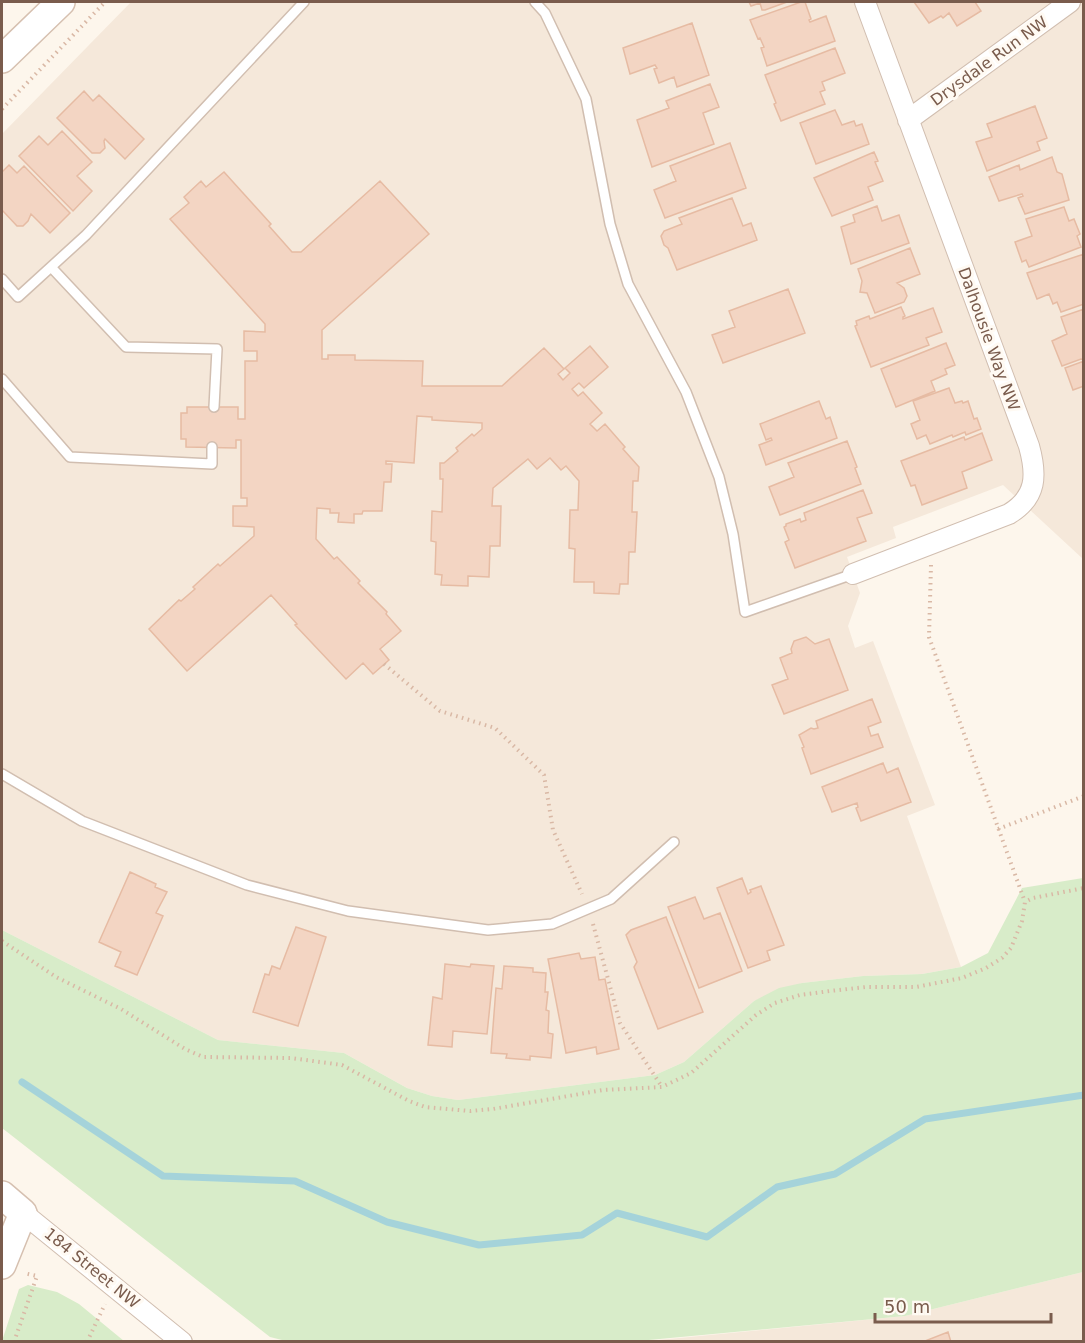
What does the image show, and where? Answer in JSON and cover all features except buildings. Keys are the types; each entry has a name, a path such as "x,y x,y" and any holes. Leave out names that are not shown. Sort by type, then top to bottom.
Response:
{"street":[{"path":"2,59 61,2"},
{"name":"Dalhousie Way NW","path":"853,574 1009,514 1020,507 1029,495 1034,482 1034,468 1029,446 865,2"},
{"name":"Drysdale Run NW","path":"908,120 1070,2"},
{"name":"184 Street NW","path":"2,1195 183,1341"},
{"path":"10,1268 23,1213"}],"lane":[{"path":"2,279 18,297 86,235 304,2"},
{"path":"535,2 545,13 586,99 610,224 628,284 686,392 719,477 733,534 745,612 853,574"},
{"path":"51,267 126,347 217,349 214,407"},
{"path":"2,379 70,457 212,464 212,447"},
{"path":"2,774 82,821 247,885 348,911 488,930 552,924 611,899 674,842"}],"path":[{"path":"2,109 105,2"},
{"path":"2,941 57,977 121,1009 185,1049 203,1057 291,1058 342,1065 424,1107 470,1111 603,1090 662,1087 691,1073 756,1015 775,1004 801,995 830,991 939,984 986,968 1002,958 1011,948 1022,921 1025,902 928,637 932,543"},
{"path":"384,664 440,711 495,728 544,775 553,830 588,909 620,1023 662,1087"},
{"path":"998,829 1083,796"},
{"path":"1025,902 1083,888"},
{"path":"10,1268 37,1276 14,1341"},
{"path":"87,1341 114,1285"}],"shaded area":[{"path":"131,2 1083,2 1083,559 1003,485 893,527 896,538 847,557 860,593 848,626 855,648 873,641 935,805 907,816 961,967 922,974 863,976 802,983 754,1001 684,1062 655,1075 458,1100 432,1096 407,1088 344,1053 218,1040 2,930 2,134"},
{"path":"1083,1272 1083,1341 638,1342 905,1316"}],"green space":[{"path":"1083,878 1083,1272 905,1316 638,1341 286,1341 270,1337 2,1128 2,930 218,1040 344,1053 407,1088 432,1096 458,1100 655,1075 684,1062 754,1001 779,988 863,976 922,974 961,967 988,953 1022,888"},
{"path":"28,1285 57,1292 79,1304 124,1341 2,1341 19,1289"}],"waterway":[{"path":"22,1082 163,1176 295,1181 387,1222 479,1245 582,1235 617,1213 707,1237 777,1187 835,1174 925,1119 1084,1095"}]}
